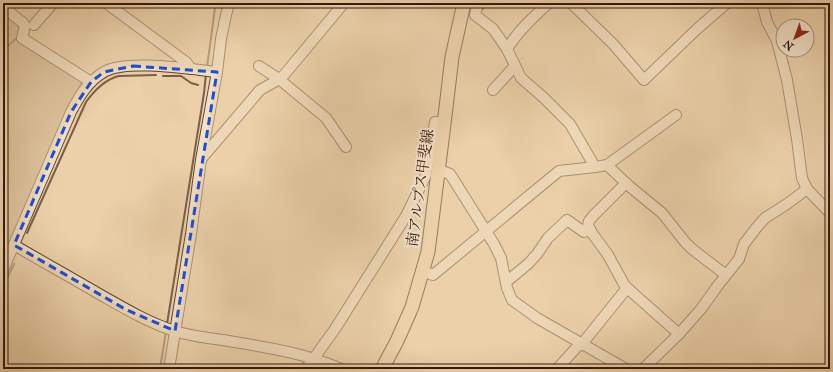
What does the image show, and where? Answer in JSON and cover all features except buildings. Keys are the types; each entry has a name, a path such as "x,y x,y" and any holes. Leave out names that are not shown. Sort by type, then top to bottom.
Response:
{"main road":[{"name":"南アルプス甲斐線","path":"382,369 397,341 412,307 428,252 452,57 464,3"}],"street":[{"path":"34,24 53,3"},
{"path":"106,3 186,62 191,70"},
{"path":"169,369 191,234 201,160 229,3"},
{"path":"201,160 260,90 279,79 284,74 344,3"},
{"path":"478,3 475,15 493,29 507,49 521,78 570,124 595,167"},
{"path":"507,49 515,36 529,20 549,3"},
{"path":"571,3 613,44 644,80 697,28 727,3"},
{"path":"762,3 768,22 777,41 787,80 802,178 807,189 830,213"},
{"path":"3,7 25,26 22,38 91,82"},
{"path":"3,270 71,112 80,95 91,82 104,72 116,68 133,66 216,72"},
{"path":"259,66 279,79 326,118 346,147"},
{"path":"493,90 515,66"},
{"path":"423,271 433,275 559,171 607,165 676,115"},
{"path":"306,369 335,329 406,216 426,175 435,122 444,124"},
{"path":"607,165 662,213 692,249 726,275"},
{"path":"439,170 450,174 487,230 501,258 507,288 512,300 537,318 626,369"},
{"path":"626,183 593,216 589,221 588,226 608,255 625,286 679,334"},
{"path":"643,369 679,334 701,309 739,259 744,244 761,222 807,189"},
{"path":"506,282 538,254 548,238 567,220 584,232 590,229"},
{"path":"14,245 125,308 148,320 175,331 292,352 314,358 340,369"},
{"path":"557,369 577,347 582,344 627,288"}],"highlighted area":[{"path":"133,66 217,72 175,331 125,309 14,245 71,112 91,82 104,72"}],"shaded area":[{"path":"3,12 21,26 19,34 82,81 3,256"}],"waterway":[{"path":"207,67 215,8 217,3"},
{"path":"483,9 485,3"},
{"path":"3,50 18,37"},
{"path":"167,324 206,74"},
{"path":"27,233 89,98 109,80 119,76 156,75"},
{"path":"163,76 181,76 191,83 198,85"},
{"path":"3,287 14,264"},
{"path":"160,369 166,331"}]}
